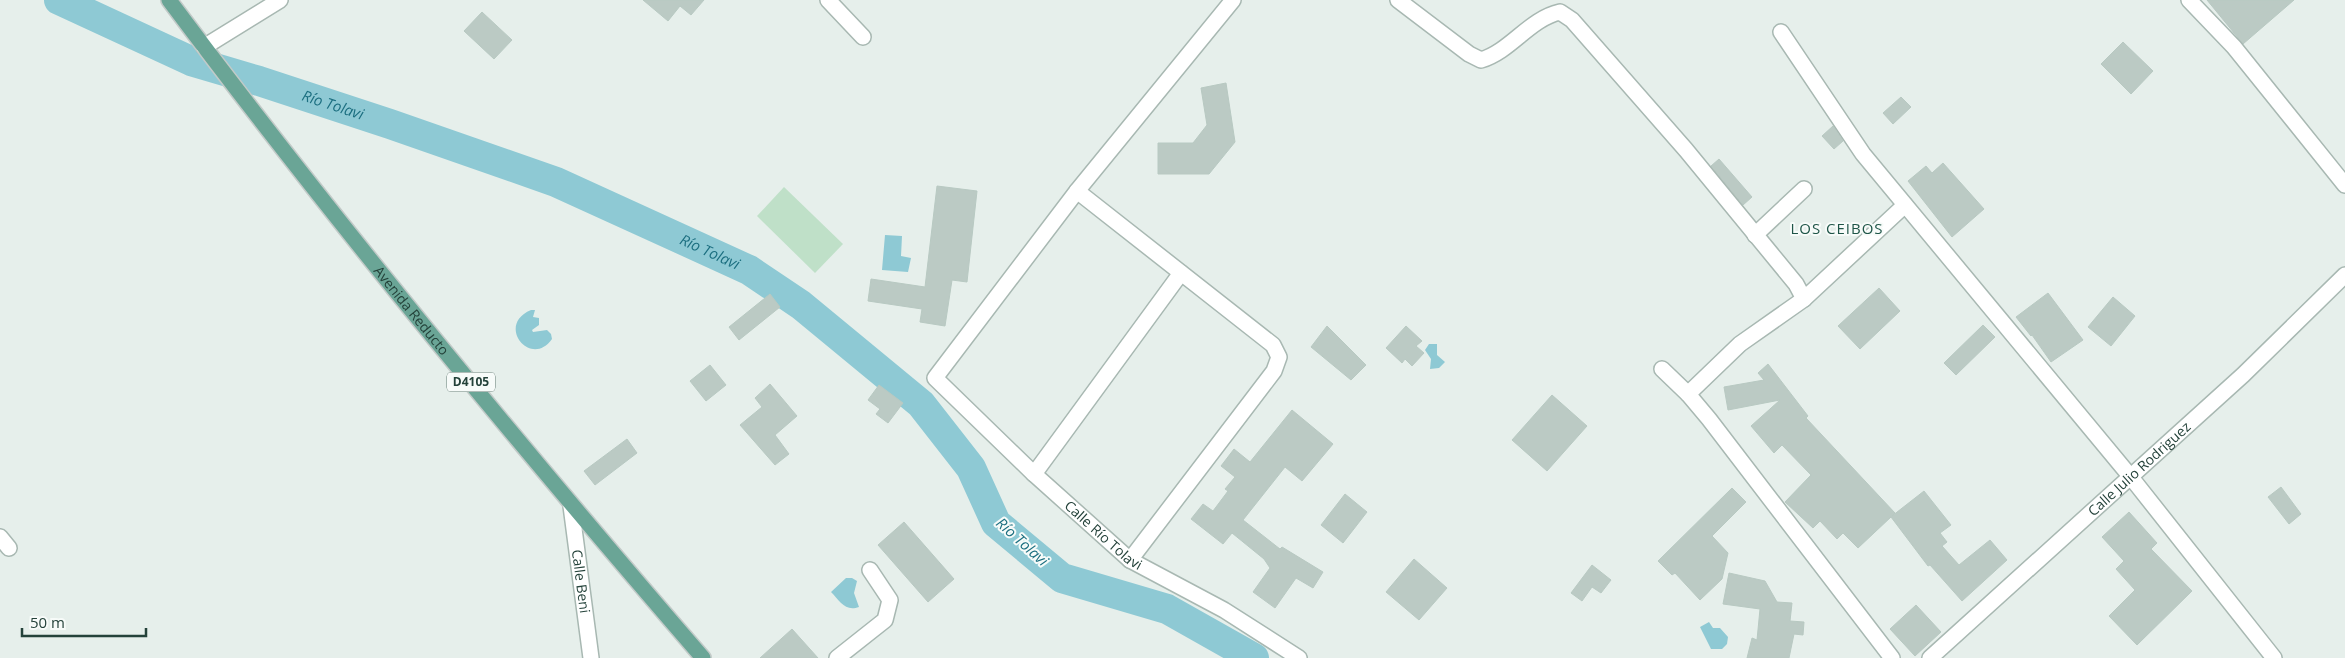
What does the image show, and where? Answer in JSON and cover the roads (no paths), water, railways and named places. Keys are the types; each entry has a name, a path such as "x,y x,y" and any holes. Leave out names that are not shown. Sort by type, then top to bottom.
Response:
{"main road":[{"name":"Avenida Reducto","path":"169,0 207,52 374,263 571,506 703,658"}],"street":[{"path":"207,52 280,0"},
{"path":"828,0 863,38"},
{"path":"1130,560 1274,371 1279,357 1274,344 1077,191 1232,0"},
{"path":"1398,0 1469,54 1481,60 1495,56 1547,15 1560,12 1572,20 1686,150 1796,284 1804,299"},
{"path":"2189,0 2234,47 2345,185"},
{"path":"1781,32 1863,154 2130,476 2274,658"},
{"path":"1755,235 1804,189"},
{"name":"Calle Río Tolavi","path":"1077,191 935,378 1034,474 1130,560 1224,610 1299,658"},
{"path":"1688,394 1740,344 1804,299 1905,205"},
{"path":"1034,474 1181,273"},
{"name":"Calle Julio Rodriguez","path":"1930,658 2244,375 2345,275"},
{"path":"1662,369 1688,394 1892,658"},
{"name":"Calle Beni","path":"571,506 591,658"},
{"path":"838,658 885,620 890,600 870,570"}],"water":[{"path":"885,235 902,236 901,256 911,258 908,272 882,270"},
{"path":"531,310 535,310 533,317 539,318 539,325 532,330 533,332 547,330 551,334 552,339 544,347 535,349 527,347 516,334 516,325 521,317"},
{"path":"1429,344 1437,344 1437,355 1445,362 1439,368 1430,369 1431,359 1425,350"},
{"path":"846,578 852,578 857,581 854,593 859,607 846,607 831,592"},
{"path":"1709,622 1713,628 1720,628 1728,637 1727,644 1722,649 1711,649 1700,627"}],"waterway":[{"name":"Río Tolavi","path":"59,0 191,61 390,124 556,182 749,270 801,305 921,404 971,468 996,523 1062,578 1167,609 1254,658"}],"district":[{"name":"LOS CEIBOS","path":"1837,229"}]}
